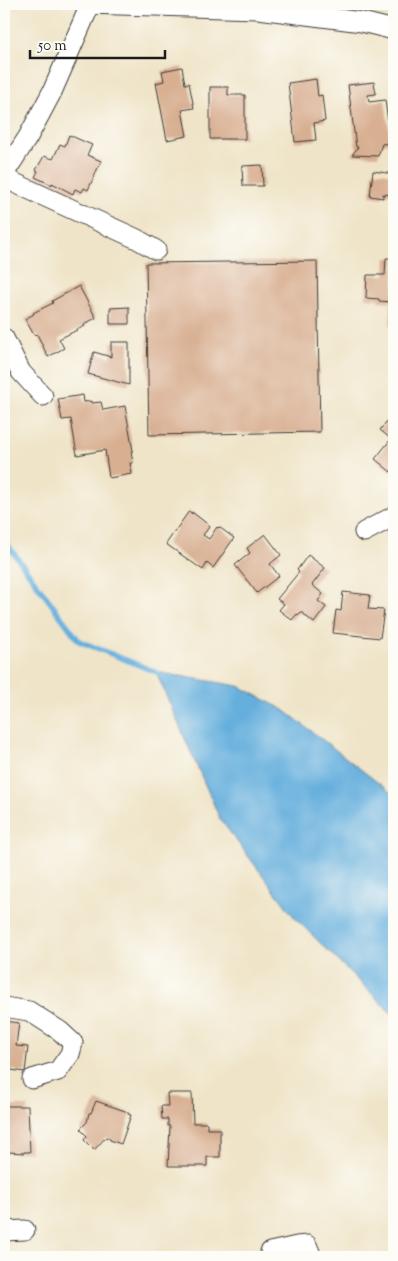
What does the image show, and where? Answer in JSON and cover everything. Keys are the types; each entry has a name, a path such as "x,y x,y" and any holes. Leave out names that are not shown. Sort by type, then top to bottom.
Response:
{"street":[{"path":"4,174 28,137 52,92 88,4 258,9 362,22 394,30"},
{"path":"4,178 137,239 156,250"},
{"path":"4,338 20,372 43,396"},
{"path":"364,532 394,516"},
{"path":"4,1007 29,1011 60,1031 73,1043 70,1054 58,1071 32,1079"},
{"path":"4,1231 25,1230"},
{"path":"270,1252 307,1245 312,1257"}],"water":[{"path":"156,672 239,686 284,710 394,795 394,1015 295,918 220,819"}],"building":[{"path":"182,67 185,84 189,83 194,108 182,110 187,136 167,140 156,83 164,81 162,71"},
{"path":"316,79 318,96 322,95 325,121 314,123 316,140 295,142 288,83"},
{"path":"374,82 376,94 368,95 369,102 385,100 391,143 382,144 378,156 352,155 358,147 356,147 348,85"},
{"path":"210,87 228,87 228,95 245,95 245,139 210,139"},
{"path":"69,135 92,145 87,155 101,161 88,190 84,188 82,192 75,189 73,194 35,177 38,171 36,170 44,156 53,159 60,144 65,146"},
{"path":"262,165 263,186 243,186 242,166"},
{"path":"373,171 394,174 394,195 383,194 383,198 370,196"},
{"path":"386,258 394,258 394,327 390,327 391,302 366,298 367,275 385,275"},
{"path":"317,261 320,432 149,435 146,263"},
{"path":"79,286 96,318 84,324 85,326 59,339 64,348 48,357 37,334 34,335 25,319"},
{"path":"129,307 129,324 110,324 110,308"},
{"path":"111,342 129,342 129,385 88,374 94,352 111,357"},
{"path":"83,395 84,402 101,402 103,410 125,406 133,451 131,451 133,463 130,463 132,474 109,478 105,450 77,455 71,419 62,420 58,399"},
{"path":"394,412 394,468 391,472 375,459 391,439 380,430"},
{"path":"189,511 210,526 203,535 209,539 217,527 234,538 213,568 207,563 203,570 166,544"},
{"path":"265,534 281,555 270,564 279,576 257,593 235,565 250,553 247,548"},
{"path":"308,555 325,568 312,585 323,594 318,601 326,607 314,623 301,612 292,620 279,610 284,604 277,599 299,572 297,570"},
{"path":"343,592 370,595 368,609 384,610 380,638 333,633 336,610 341,611"},
{"path":"4,1021 19,1023 16,1046 28,1047 25,1072 4,1069"},
{"path":"167,1093 192,1093 193,1123 207,1123 207,1129 220,1129 220,1157 207,1157 207,1166 168,1166 170,1126 168,1126 168,1119 162,1119 161,1106 168,1106"},
{"path":"96,1101 128,1112 131,1115 121,1144 106,1137 94,1150 84,1140 87,1136 80,1129 87,1122 89,1113 91,1113"},
{"path":"4,1106 28,1106 30,1152 8,1152 4,1154"}],"waterway":[{"path":"4,540 79,641 156,672"}]}
